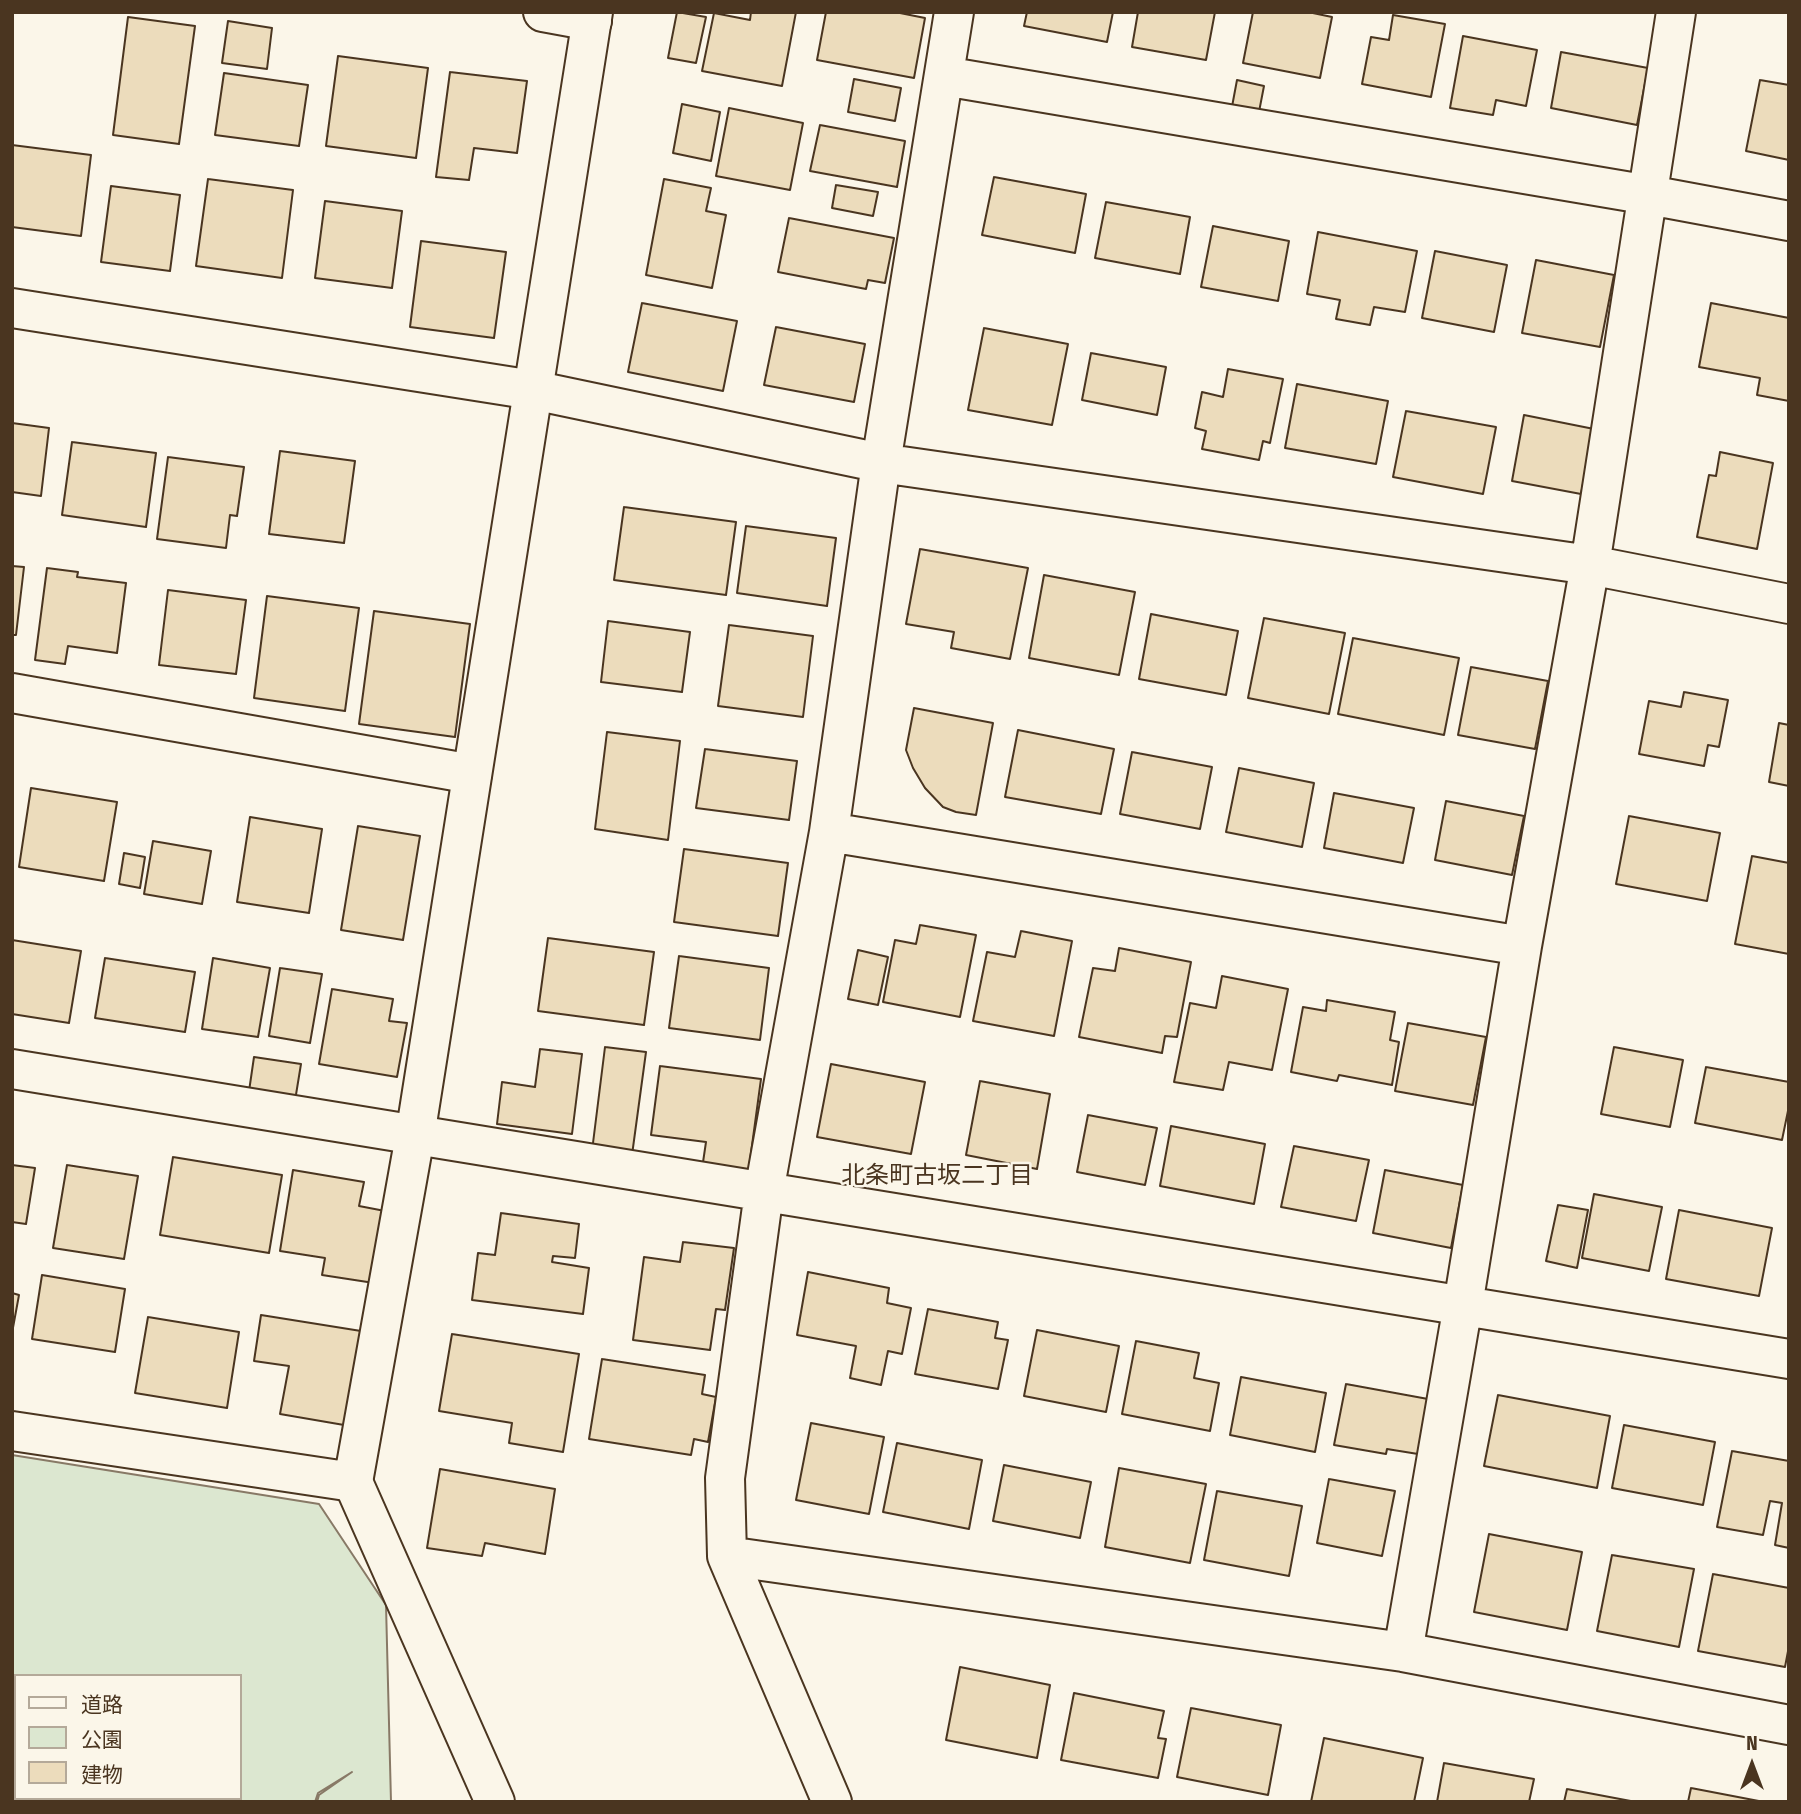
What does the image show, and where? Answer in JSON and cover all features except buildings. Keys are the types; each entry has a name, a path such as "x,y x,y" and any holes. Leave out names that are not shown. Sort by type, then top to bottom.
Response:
{"street":[{"path":"495,1802 353,1482 415,1136 592,16 543,12"},
{"path":"832,1802 727,1556 725,1478 764,1192 829,832 881,463 954,12"},
{"path":"1403,1652 1464,1305 1522,946 1590,565 1676,12"},
{"path":"944,76 1789,221"},
{"path":"12,308 533,390 881,463 1590,565 1789,604"},
{"path":"12,693 471,774"},
{"path":"829,832 1522,946"},
{"path":"12,1069 1789,1359"},
{"path":"12,1431 353,1482"},
{"path":"727,1556 1403,1652 1789,1725"}],"green space":[{"path":"12,1455 319,1504 386,1605 391,1802 317,1802 319,1795 352,1772 318,1793 315,1802 12,1802"}],"district":[{"name":"北条町古坂二丁目","path":"937,1176"}]}
